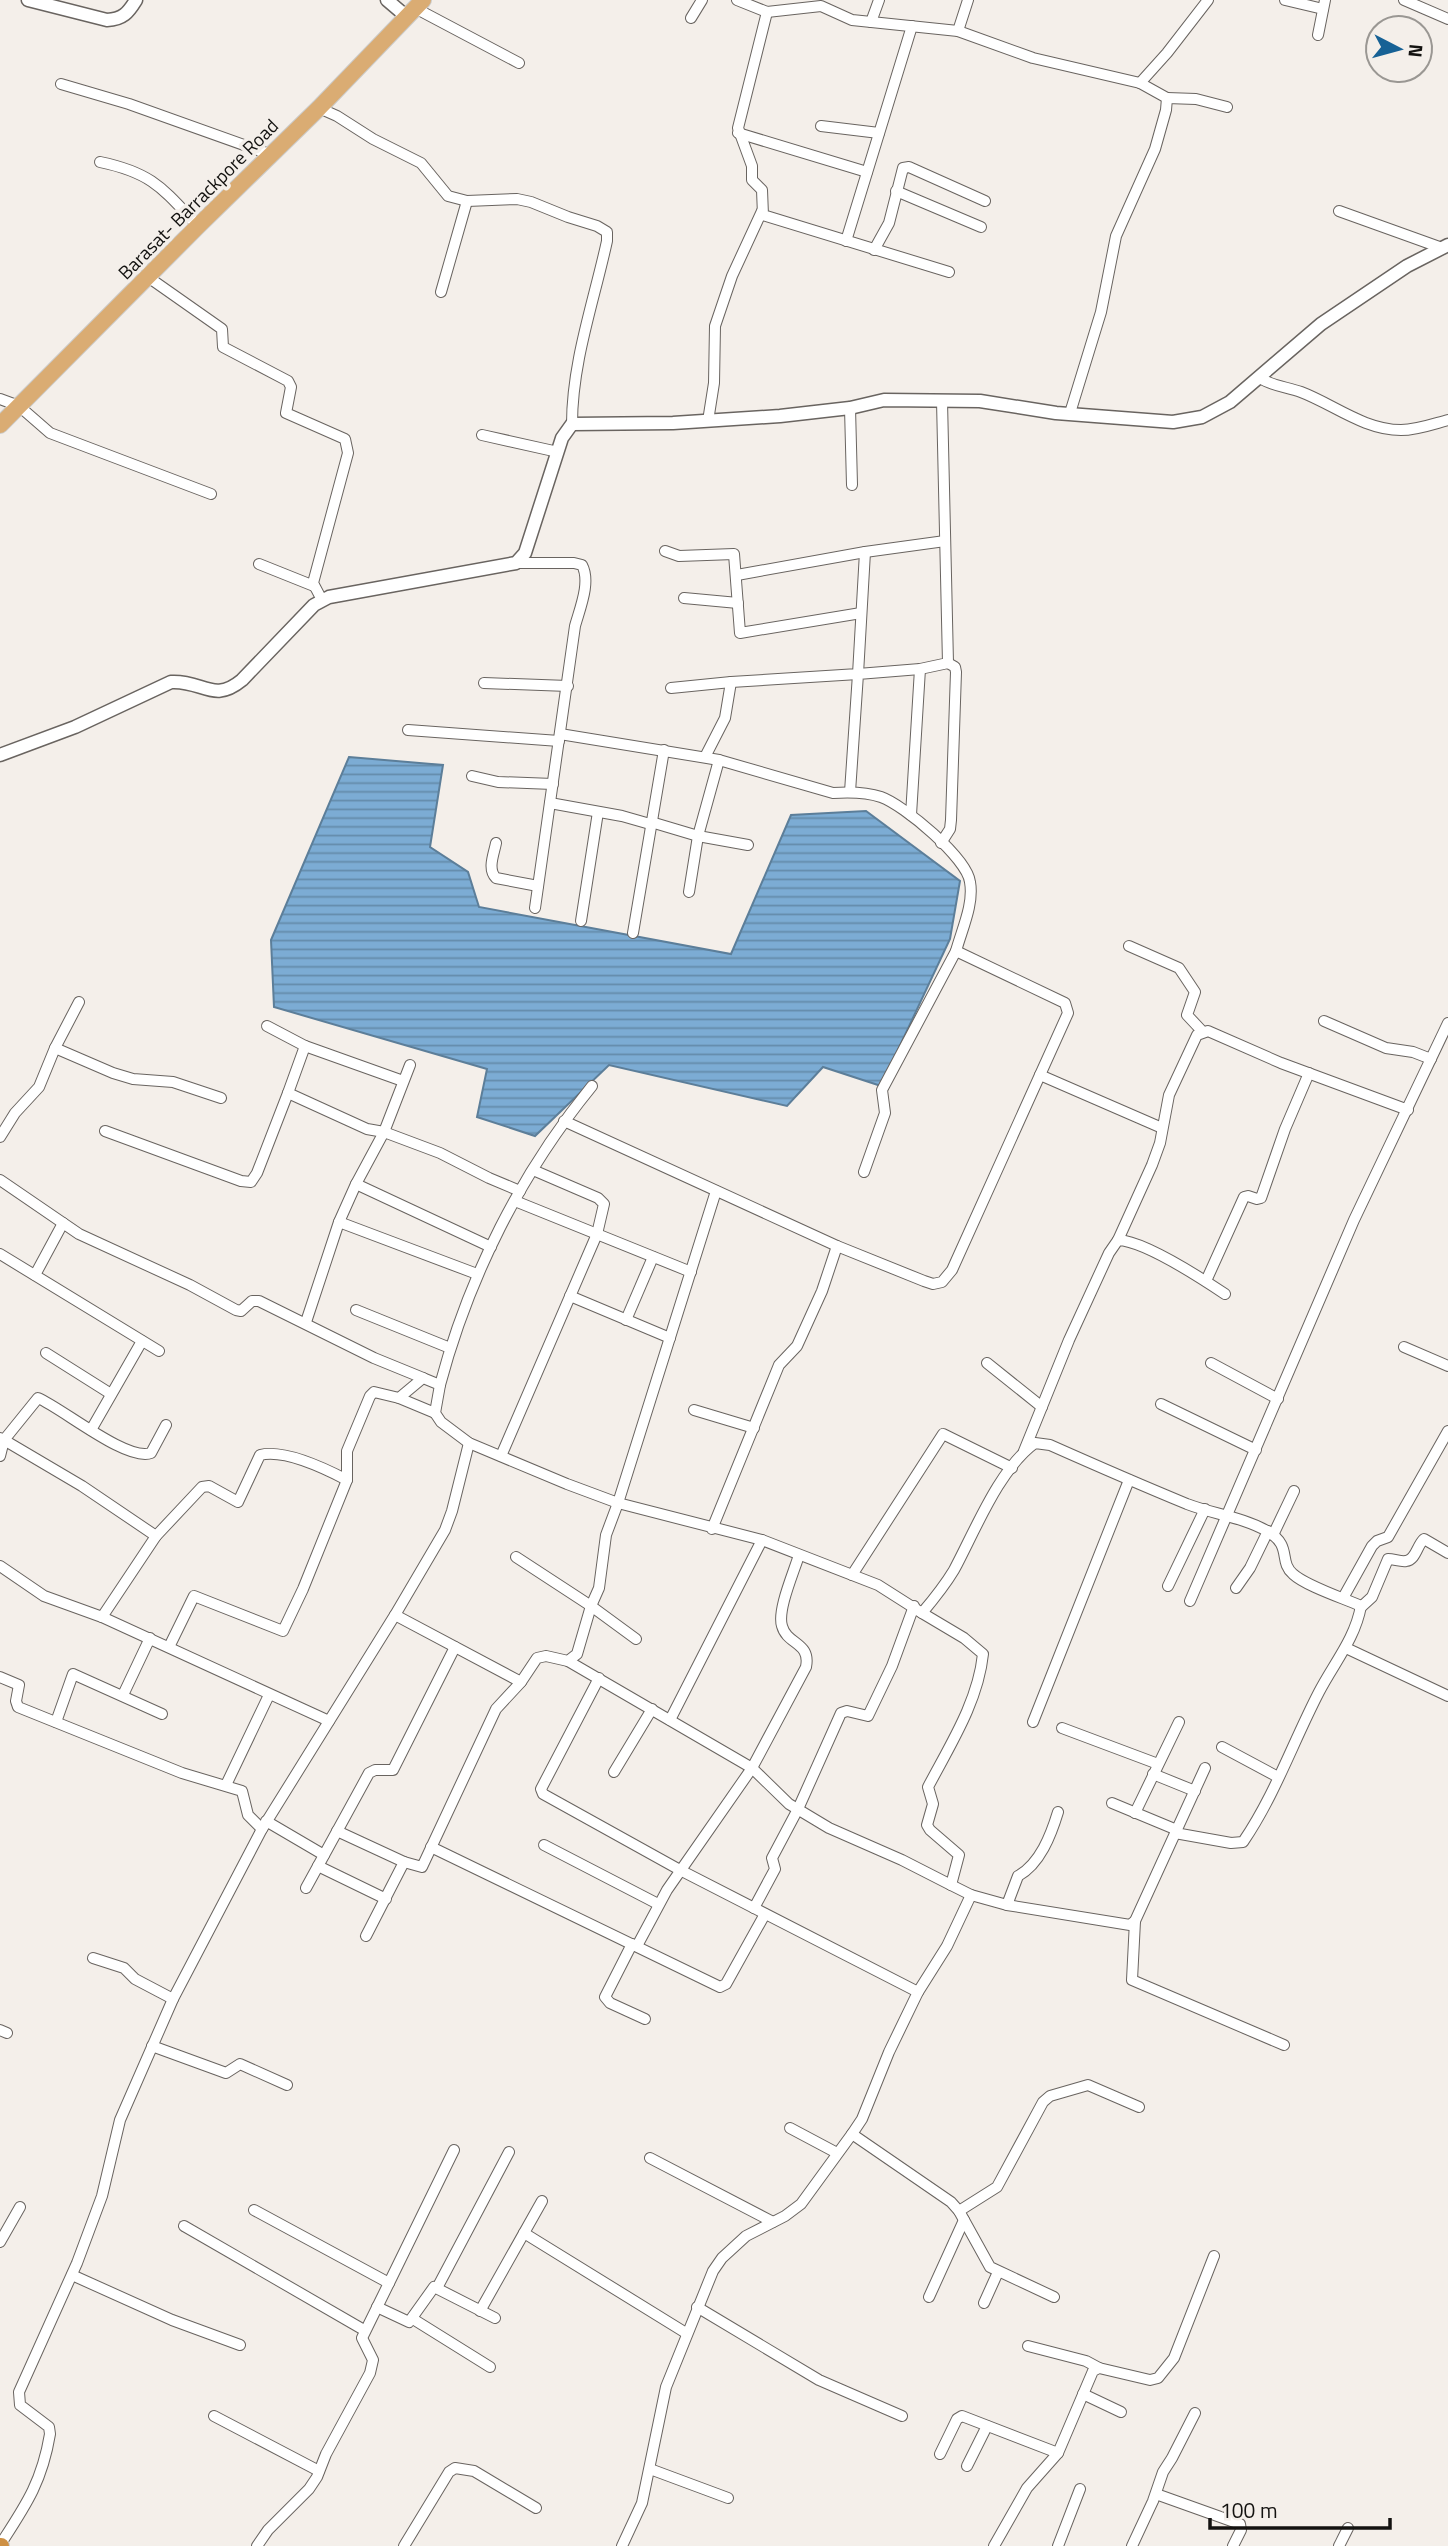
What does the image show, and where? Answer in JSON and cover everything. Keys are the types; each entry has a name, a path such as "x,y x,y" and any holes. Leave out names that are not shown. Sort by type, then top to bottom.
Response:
{"main road":[{"name":"Barasat- Barrackpore Road","path":"0,425 319,108 415,8"}],"street":[{"path":"28,0 107,20 117,20 128,13 136,0"},
{"path":"387,0 415,8 519,63"},
{"path":"691,18 702,0"},
{"path":"871,22 879,0"},
{"path":"958,31 968,0"},
{"path":"1140,83 1209,0"},
{"path":"1284,0 1324,5 1318,35"},
{"path":"1404,0 1448,19"},
{"path":"740,1 767,12 815,4 852,20 958,31 1033,58 1140,83 1167,99 1196,99 1227,107"},
{"path":"708,421 714,383 715,326 729,283 762,211 762,190 753,183 752,166 738,133 767,12"},
{"path":"846,241 912,26"},
{"path":"61,84 129,104 272,155"},
{"path":"1070,413 1101,313 1116,236 1155,149 1167,110 1167,99"},
{"path":"319,108 421,163 448,196 467,201 517,199 531,202 607,232 607,242 583,340 572,424 562,438 525,553 516,563"},
{"path":"821,126 879,133"},
{"path":"738,133 867,172"},
{"path":"100,162 127,167 150,178 198,226"},
{"path":"874,250 889,223 905,167 985,201"},
{"path":"896,191 981,226"},
{"path":"441,292 467,201"},
{"path":"762,211 766,216 949,272"},
{"path":"1339,211 1445,246"},
{"path":"572,424 708,421 850,408 884,400 980,401 1070,413 1173,422 1202,417 1230,402 1321,324 1407,266 1445,246"},
{"path":"148,277 222,329 223,347 288,381 290,387 286,413 345,439 348,453 314,586"},
{"path":"1260,377 1266,382 1298,391 1350,416 1388,428 1420,428 1448,420"},
{"path":"0,400 19,406 50,433 211,494"},
{"path":"942,401 948,663"},
{"path":"850,408 852,485"},
{"path":"482,436 558,452"},
{"path":"737,575 945,541"},
{"path":"665,551 678,556 734,554 738,631 742,633 861,614"},
{"path":"850,792 865,552"},
{"path":"0,755 75,727 171,682 185,681 214,692 228,690 242,680 314,605 329,597 516,563 582,565 585,572 535,908"},
{"path":"259,564 314,586 322,600"},
{"path":"684,598 738,603"},
{"path":"671,688 731,681 858,674 948,663 955,667 951,820 950,829 941,843"},
{"path":"911,815 920,668"},
{"path":"705,757 725,719 731,681"},
{"path":"484,684 568,686"},
{"path":"408,730 559,738 664,750 719,760 833,793 850,792 882,798 911,815 961,861 968,872 971,894 956,951 882,1090 885,1113 864,1172"},
{"path":"633,933 664,750"},
{"path":"689,892 698,836 719,760"},
{"path":"472,776 498,782 553,784"},
{"path":"550,803 748,845"},
{"path":"580,921 598,812"},
{"path":"496,843 491,870 493,875 496,878 538,886"},
{"path":"1129,946 1182,970 1195,992 1187,1015 1202,1031"},
{"path":"564,1121 837,1246 924,1281 933,1284 942,1282 951,1270 1068,1013 1065,1003 956,951"},
{"path":"0,1137 15,1113 39,1087 55,1048 79,1002"},
{"path":"1324,1021 1386,1048 1413,1052 1431,1059"},
{"path":"1190,1601 1366,1192 1448,1023"},
{"path":"267,1026 305,1046 402,1081"},
{"path":"754,1908 775,1869 772,1858 841,1713 847,1710 868,1716 918,1610 953,1572 990,1501 1024,1451 1069,1340 1152,1165 1169,1095 1197,1035 1208,1031 1408,1110"},
{"path":"105,1131 241,1181 251,1182 257,1173 305,1046"},
{"path":"55,1048 113,1073 133,1079 173,1082 221,1098"},
{"path":"306,1322 339,1222 384,1132 410,1065"},
{"path":"1206,1281 1244,1198 1261,1198 1285,1129 1309,1073"},
{"path":"1040,1074 1163,1128"},
{"path":"435,1413 450,1348 477,1274 533,1170 564,1121 592,1086"},
{"path":"288,1093 367,1129 384,1132 440,1153 518,1196 597,1234 691,1272"},
{"path":"501,1456 597,1234 604,1210 604,1204 598,1198 533,1170"},
{"path":"0,1180 79,1234 190,1285 236,1310 241,1311 256,1300 306,1322 374,1358 440,1385"},
{"path":"356,1184 491,1247"},
{"path":"568,1661 577,1654 599,1588 606,1535 716,1191"},
{"path":"339,1222 477,1274"},
{"path":"35,1275 64,1223"},
{"path":"1118,1240 1129,1242 1169,1260 1225,1294"},
{"path":"712,1528 779,1365 797,1346 822,1291 837,1246"},
{"path":"0,1254 159,1352"},
{"path":"626,1320 653,1257"},
{"path":"570,1296 670,1338"},
{"path":"356,1310 450,1348"},
{"path":"90,1430 142,1341"},
{"path":"1404,1347 1448,1366"},
{"path":"46,1353 111,1394"},
{"path":"987,1363 1042,1407"},
{"path":"1211,1363 1278,1399"},
{"path":"398,1398 423,1378"},
{"path":"169,1647 194,1597 283,1631 347,1480 347,1451 370,1396 373,1392 379,1392 435,1413 441,1422 469,1443 618,1503 762,1540 878,1585 964,1639 983,1654 981,1675 976,1688 954,1739 928,1787 933,1804 927,1825 959,1855 951,1885"},
{"path":"0,1456 2,1439 38,1398 113,1444 148,1455 166,1426"},
{"path":"1161,1404 1256,1450"},
{"path":"694,1410 754,1428"},
{"path":"1343,1598 1372,1546 1388,1537 1448,1431"},
{"path":"852,1575 943,1434 1012,1468"},
{"path":"2,1439 82,1486 156,1536"},
{"path":"0,2546 33,2494 46,2458 49,2427 20,2405 19,2392 72,2276 102,2196 120,2120 173,1999 264,1825 395,1615 450,1519 469,1443"},
{"path":"1024,1451 1035,1443 1050,1445 1129,1480 1271,1533 1285,1550 1284,1563 1293,1574 1361,1606 1360,1608"},
{"path":"102,1617 156,1536 202,1487 209,1486 238,1502 260,1455 280,1454 347,1480"},
{"path":"1033,1722 1129,1480"},
{"path":"1236,1588 1294,1491"},
{"path":"1168,1586 1205,1508"},
{"path":"1112,1802 1176,1832 1231,1843 1243,1842 1258,1819 1319,1691 1346,1648 1360,1608 1371,1597 1388,1559 1407,1561 1413,1557 1424,1539 1448,1553"},
{"path":"670,1720 762,1540"},
{"path":"645,2019 610,2003 605,1997 658,1904 752,1768 806,1667 805,1651 783,1630 781,1623 781,1613 799,1555"},
{"path":"516,1557 636,1639"},
{"path":"0,1566 44,1596 150,1638 329,1721"},
{"path":"395,1615 521,1682"},
{"path":"123,1695 150,1638"},
{"path":"306,1888 371,1771 393,1770 455,1647"},
{"path":"1346,1648 1448,1696"},
{"path":"337,1831 404,1862 422,1867 496,1709 541,1656 568,1661 752,1768 789,1804 829,1828 902,1860 971,1895 1007,1905 1125,1926 1135,1921"},
{"path":"56,1722 73,1674 163,1714"},
{"path":"0,1676 19,1685 16,1701 18,1707 193,1777 226,1784 242,1791 248,1815 324,1856"},
{"path":"598,1678 541,1792 680,1870 918,1992"},
{"path":"226,1784 269,1695"},
{"path":"614,1772 652,1709"},
{"path":"1135,1813 1179,1722"},
{"path":"1062,1728 1156,1769 1195,1791"},
{"path":"1222,1747 1278,1777"},
{"path":"1205,1768 1135,1921 1132,1980 1284,2045"},
{"path":"1007,1905 1018,1876 1028,1871 1038,1858 1058,1812"},
{"path":"544,1845 658,1904"},
{"path":"431,1847 720,1987 726,1984 765,1914"},
{"path":"366,1936 404,1862"},
{"path":"318,1866 386,1899"},
{"path":"622,2546 638,2515 666,2387 696,2307 713,2272 722,2258 746,2236 801,2204 852,2134 862,2119 889,2052 918,1992 947,1946 971,1895"},
{"path":"93,1958 124,1968 135,1979 173,1999"},
{"path":"152,2046 226,2073 240,2064 286,2085"},
{"path":"929,2297 961,2215 997,2187 1043,2102 1050,2096 1088,2085 1139,2107"},
{"path":"790,2128 837,2154"},
{"path":"852,2134 951,2202 961,2215 985,2262 998,2272 1055,2297"},
{"path":"257,2546 268,2530 309,2489 372,2370 372,2357 362,2344 364,2330 454,2150"},
{"path":"437,2288 509,2152"},
{"path":"650,2158 773,2222"},
{"path":"480,2311 542,2201"},
{"path":"0,2242 20,2207"},
{"path":"254,2210 389,2283"},
{"path":"184,2226 364,2330"},
{"path":"523,2233 686,2333"},
{"path":"1028,2346 1086,2361 1099,2368 1150,2380 1158,2378 1174,2358 1214,2256"},
{"path":"984,2303 998,2272"},
{"path":"72,2276 172,2320 240,2345"},
{"path":"377,2307 410,2322 431,2289 437,2288 495,2318"},
{"path":"696,2307 819,2380 902,2416"},
{"path":"413,2319 490,2367"},
{"path":"994,2546 1027,2488 1058,2453 1093,2371 1099,2368"},
{"path":"1083,2394 1121,2413"},
{"path":"1132,2546 1163,2472 1195,2413"},
{"path":"214,2416 319,2471"},
{"path":"940,2454 959,2417 1058,2453"},
{"path":"967,2466 987,2426"},
{"path":"404,2546 449,2472 455,2468 474,2471 536,2508"},
{"path":"650,2469 728,2498"},
{"path":"1058,2546 1080,2489"},
{"path":"1156,2494 1240,2524 1241,2530 1233,2546"},
{"path":"1339,2546 1348,2528"}],"water":[{"path":"349,757 443,765 430,847 468,872 479,907 731,954 791,815 866,811 960,881 950,939 881,1086 823,1067 787,1106 609,1065 535,1136 477,1117 487,1069 274,1007 271,940"}]}
